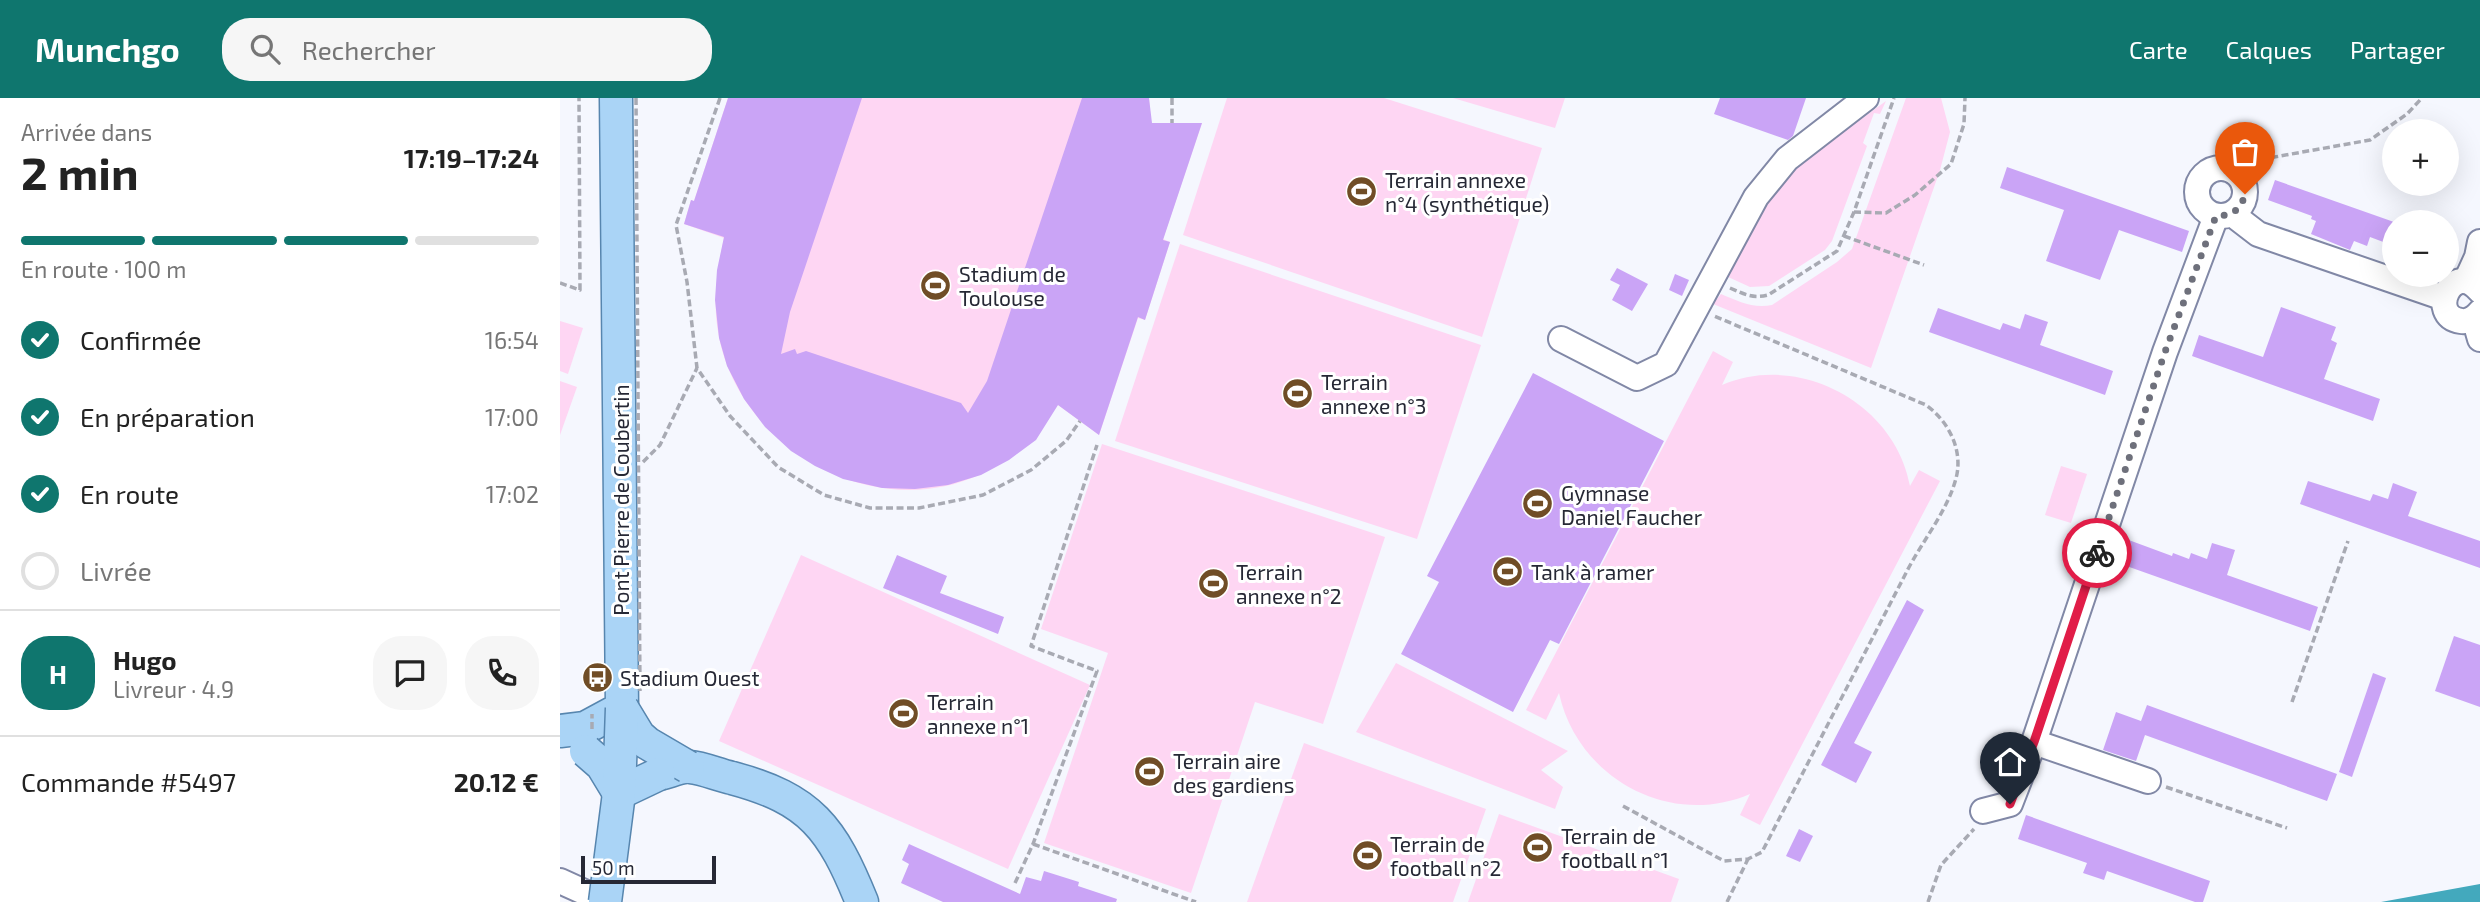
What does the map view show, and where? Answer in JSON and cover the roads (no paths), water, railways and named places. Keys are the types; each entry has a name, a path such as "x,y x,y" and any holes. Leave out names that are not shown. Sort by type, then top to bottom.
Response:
{"main road":[{"name":"Pont Pierre de Coubertin","path":"607,902 629,701 617,98"},
{"path":"560,731 585,727 629,701 639,736 647,743 688,767 772,790 796,802 814,817 846,863 862,902"},
{"path":"560,740 586,751 601,765 619,793 652,776 688,767"}],"street":[{"path":"1561,339 1637,377 1666,364 1756,197 1787,159 1866,98"},
{"path":"1983,811 2010,804 2034,742 2162,362 2224,215 2239,209 2245,194 2245,185 2231,169 2219,167 2202,177 2198,184 2200,202 2210,213 2224,215 2258,234 2444,298"},
{"path":"2478,323 2455,319 2446,310 2444,298 2450,287 2460,281 2473,286 2480,242"},
{"path":"560,881 607,902 628,777 629,701"},
{"path":"2034,742 2148,781"}],"water":[{"path":"2480,884 2480,902 2381,902"}],"place":[{"name":"Terrain annexe n°4 (synthétique)","path":"1362,191"},
{"name":"Stadium de Toulouse","path":"936,285"},
{"name":"Terrain annexe n°3","path":"1298,393"},
{"name":"Gymnase Daniel Faucher","path":"1538,504"},
{"name":"Tank à ramer","path":"1508,571"},
{"name":"Terrain annexe n°2","path":"1213,583"},
{"name":"Stadium Ouest","path":"597,677"},
{"name":"Terrain annexe n°1","path":"904,713"},
{"name":"Terrain aire des gardiens","path":"1150,772"},
{"name":"Terrain de football n°1","path":"1538,847"},
{"name":"Terrain de football n°2","path":"1367,855"}]}
